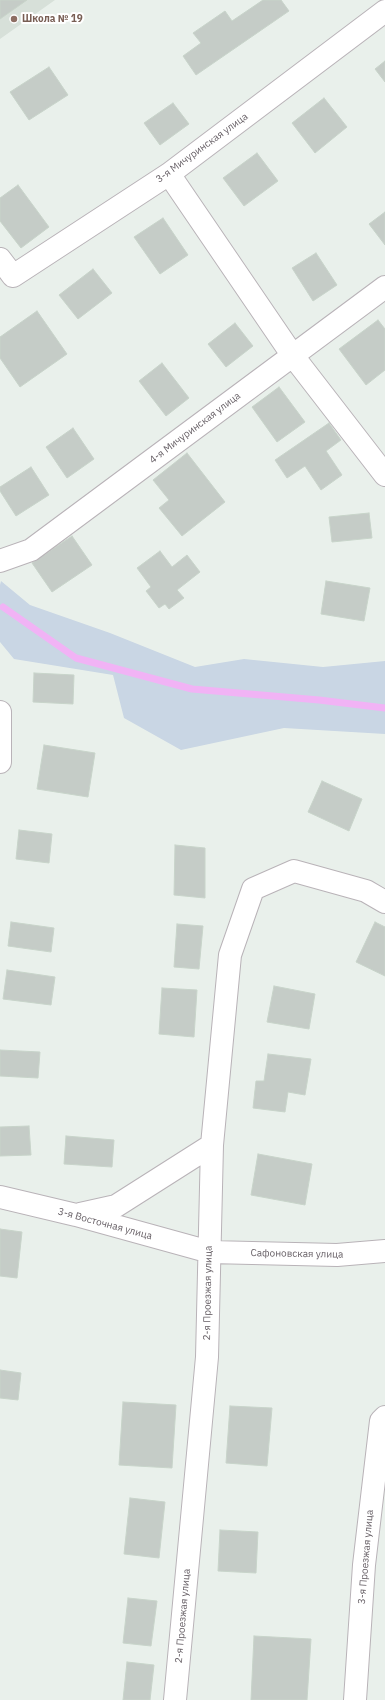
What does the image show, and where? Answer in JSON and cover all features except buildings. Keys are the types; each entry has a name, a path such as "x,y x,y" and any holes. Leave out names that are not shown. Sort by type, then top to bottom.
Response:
{"street":[{"name":"3-я Мичуринская улица","path":"6,268 169,174 385,11"},
{"path":"169,174 293,356 385,474"},
{"name":"4-я Мичуринская улица","path":"0,561 31,550 385,287"},
{"path":"0,712 0,762"},
{"name":"2-я Проезжая улица","path":"175,1700 207,1357 212,1145 230,955 253,889 294,872 366,891 385,902"},
{"path":"76,1215 116,1206 212,1145"},
{"name":"3-я Восточная улица","path":"0,1197 76,1215 210,1252"},
{"name":"Сафоновская улица","path":"210,1252 337,1255 385,1251"},
{"name":"3-я Проезжая улица","path":"355,1700 364,1565 381,1421 385,1417"}],"shaded area":[{"name":"Школа № 19","path":"0,0 55,0 0,39"},
{"path":"1,581 30,605 110,633 195,667 244,659 323,667 385,661 385,734 284,728 181,750 124,718 113,675 14,659 0,642"}],"waterway":[{"path":"3,607 76,658 192,689 319,700 385,708"}],"place":[{"name":"Школа № 19","path":"14,19"}]}
